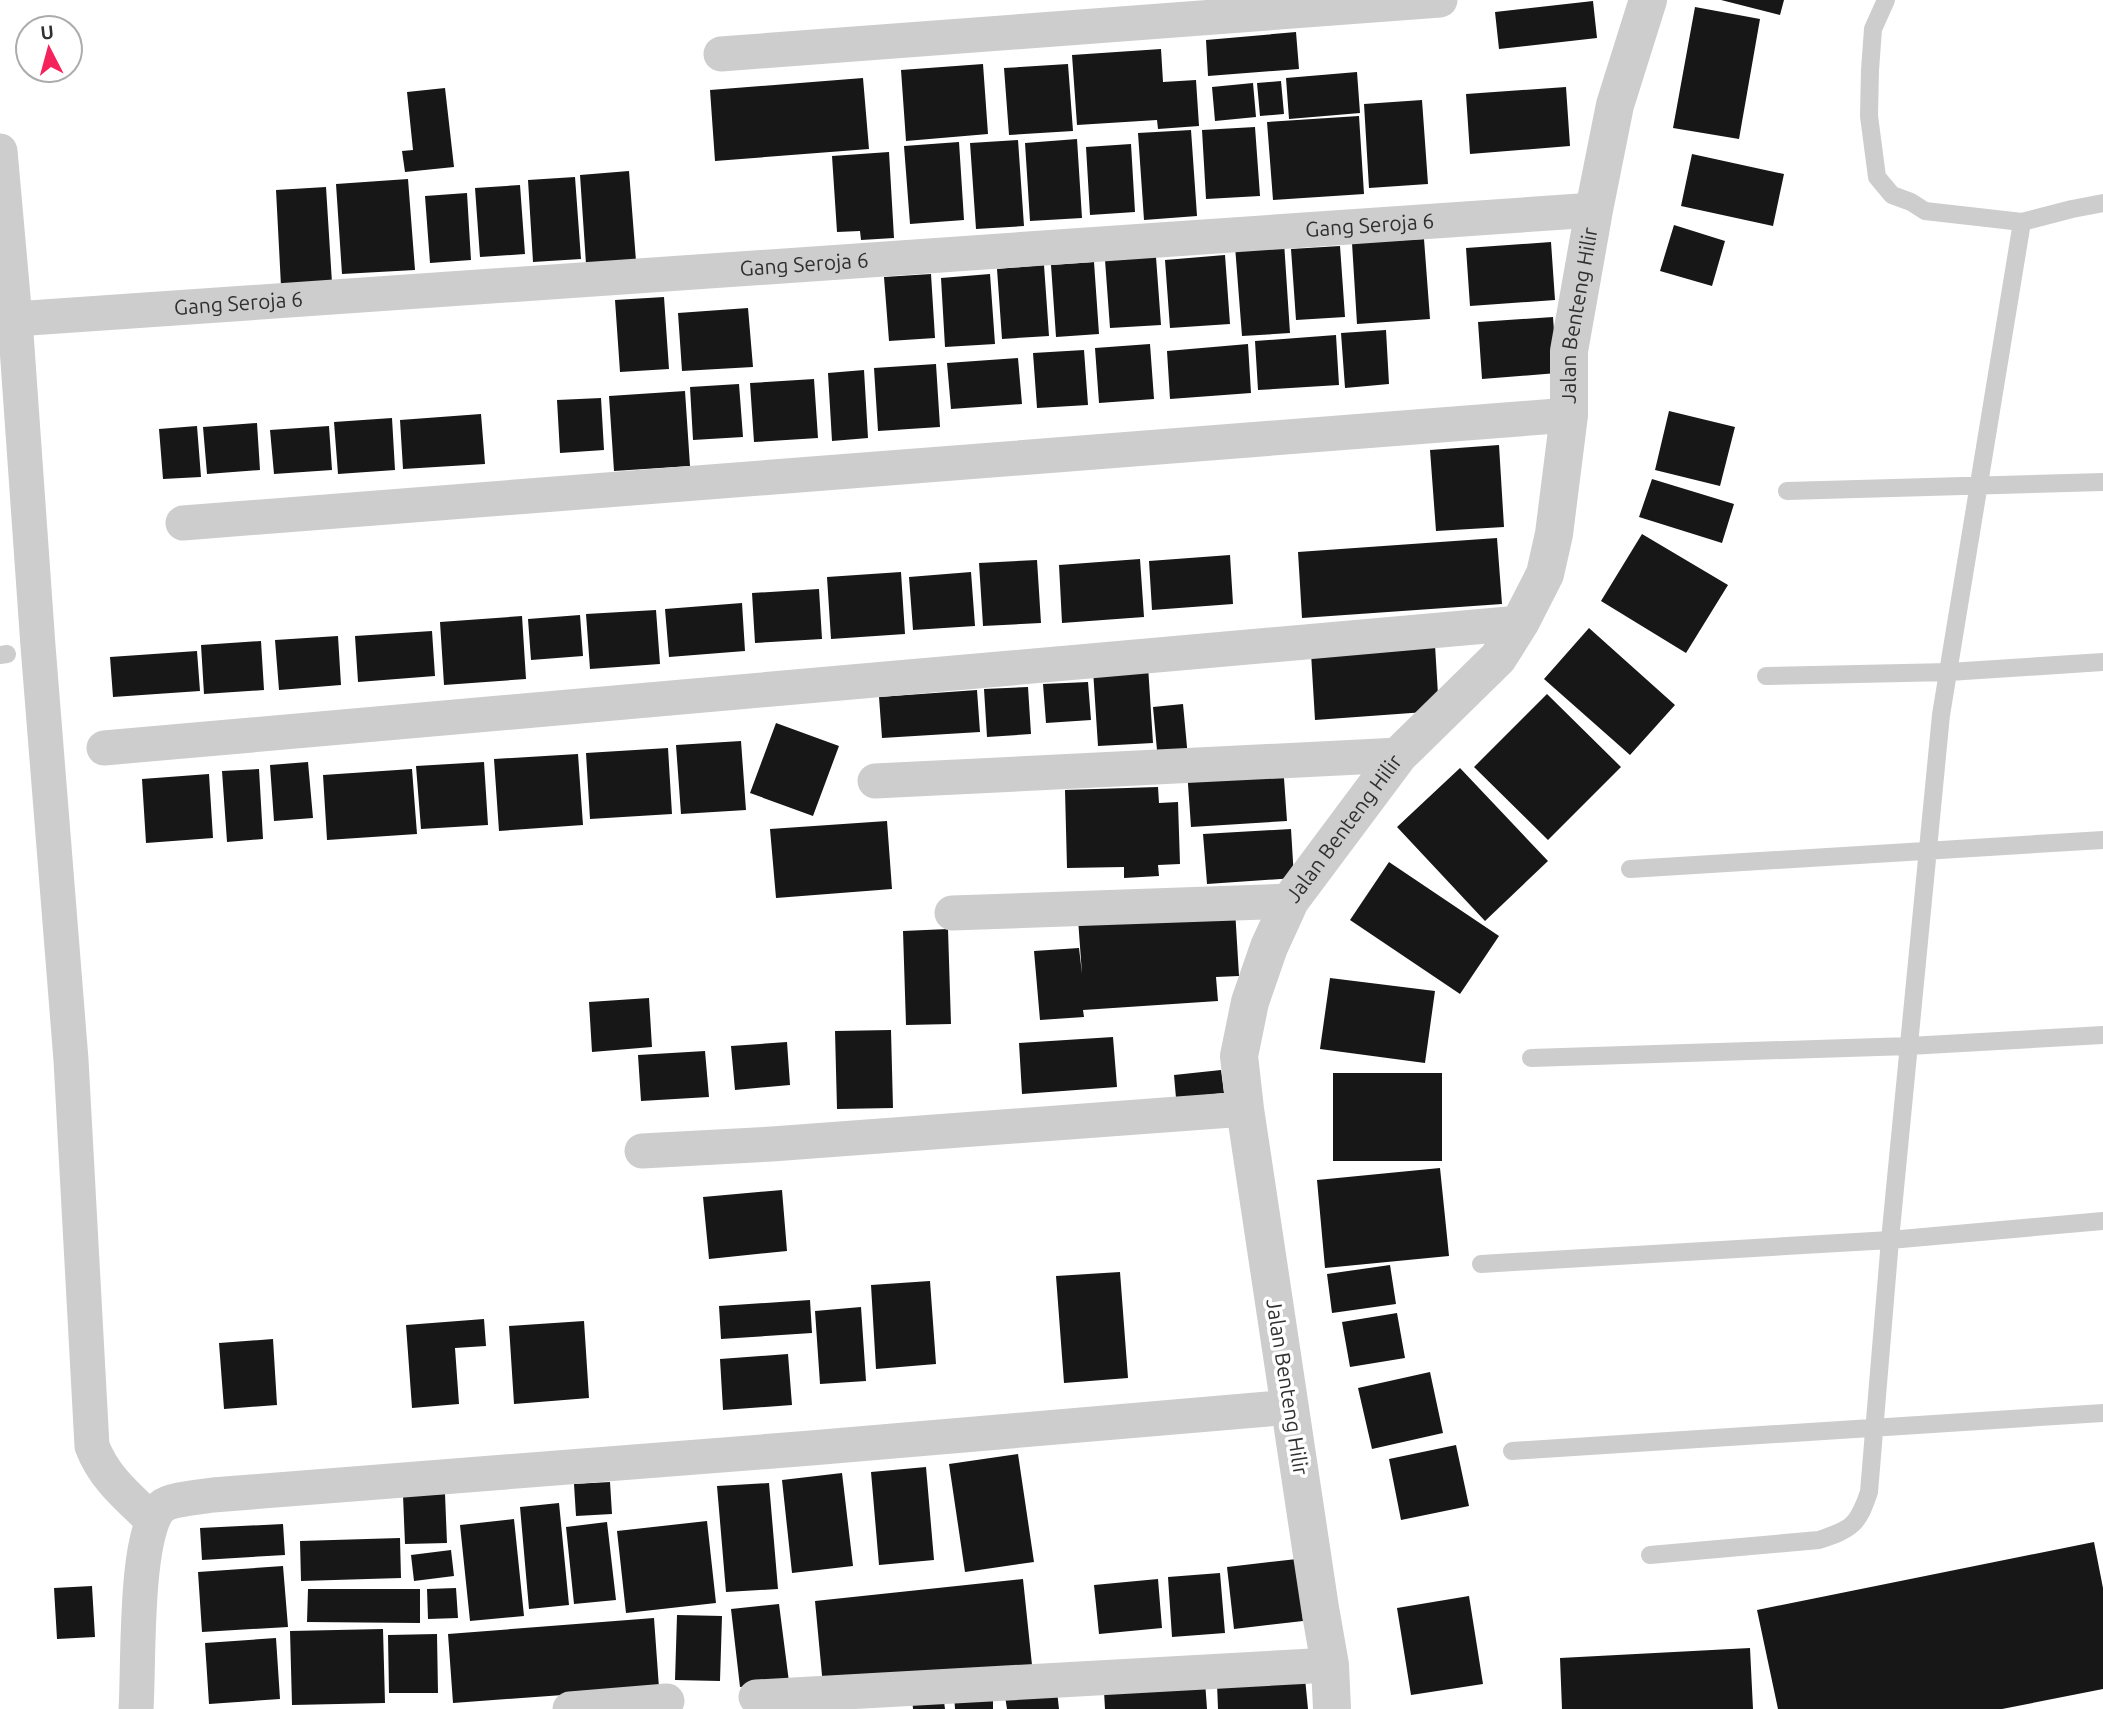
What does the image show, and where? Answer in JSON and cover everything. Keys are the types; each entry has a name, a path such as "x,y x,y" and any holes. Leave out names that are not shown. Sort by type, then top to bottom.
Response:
{"street":[{"path":"721,54 1440,0"},
{"name":"Jalan Benteng Hilir","path":"1332,1709 1330,1665 1239,1056 1250,1002 1269,947 1290,901 1399,755 1499,657 1545,574 1554,534 1569,415 1569,351 1594,210 1615,105 1648,0"},
{"path":"0,151 71,1060 92,1446 99,1464 117,1487 152,1520"},
{"name":"Gang Seroja 6","path":"15,319 1594,210"},
{"path":"183,523 1569,415"},
{"path":"104,748 1520,623"},
{"path":"875,781 1399,755"},
{"path":"952,913 1290,901"},
{"path":"642,1151 1245,1109"},
{"path":"136,1709 144,1548 152,1520 162,1505 213,1495 1291,1407"},
{"path":"756,1697 1330,1665"},
{"path":"570,1709 667,1701"}],"lane":[{"path":"1886,0 1873,29 1869,116 1877,177 1892,195 1912,201 1925,211 2022,222 2103,203"},
{"path":"1650,1555 1819,1540 1843,1532 1862,1514 1869,1492 1890,1240 1941,716 2022,222"},
{"path":"1787,491 2103,482"},
{"path":"1766,676 1948,672 2103,662"},
{"path":"1630,869 2103,840"},
{"path":"1531,1058 1909,1046 2103,1035"},
{"path":"1481,1264 1890,1240 2103,1221"},
{"path":"1512,1451 2103,1413"}],"building":[{"path":"1721,0 1784,0 1780,15"},
{"path":"1593,1 1597,38 1499,49 1495,12"},
{"path":"1695,7 1760,19 1739,139 1673,128"},
{"path":"1296,32 1299,69 1208,76 1206,40"},
{"path":"1161,49 1163,82 1196,80 1199,126 1158,129 1157,120 1077,125 1072,55"},
{"path":"983,64 988,134 906,141 901,70"},
{"path":"1068,64 1073,131 1009,135 1004,68"},
{"path":"1357,72 1360,113 1289,119 1286,78"},
{"path":"863,78 869,149 715,161 710,90"},
{"path":"1281,81 1284,114 1260,116 1257,83"},
{"path":"1253,83 1256,117 1215,121 1212,87"},
{"path":"1566,87 1570,146 1470,154 1466,94"},
{"path":"445,88 454,167 405,172 402,151 413,150 407,92"},
{"path":"1422,100 1428,184 1369,188 1364,104"},
{"path":"1359,116 1364,194 1273,200 1267,122"},
{"path":"1255,127 1260,196 1206,199 1202,130"},
{"path":"1191,130 1197,216 1144,220 1138,133"},
{"path":"1077,139 1082,218 1030,221 1025,143"},
{"path":"1018,140 1024,226 976,229 970,143"},
{"path":"959,142 964,220 910,224 904,146"},
{"path":"1131,144 1135,212 1090,215 1086,147"},
{"path":"889,152 894,238 861,240 860,231 837,232 832,156"},
{"path":"1692,154 1784,174 1773,226 1681,206"},
{"path":"629,171 636,261 586,264 580,175"},
{"path":"575,177 581,259 533,262 528,180"},
{"path":"408,179 415,270 342,274 336,184"},
{"path":"520,185 525,254 480,257 475,188"},
{"path":"326,187 332,283 281,286 276,190"},
{"path":"467,193 471,260 430,263 425,196"},
{"path":"1674,225 1725,241 1712,286 1660,271"},
{"path":"1424,239 1430,319 1357,324 1352,243"},
{"path":"1284,242 1290,333 1242,336 1235,246"},
{"path":"1551,242 1555,300 1470,306 1466,248"},
{"path":"1340,246 1345,317 1296,320 1291,249"},
{"path":"1225,255 1230,324 1170,328 1165,260"},
{"path":"1156,257 1161,325 1110,328 1105,260"},
{"path":"1094,262 1099,334 1056,337 1051,265"},
{"path":"1044,265 1049,336 1002,339 997,269"},
{"path":"931,274 935,338 889,341 884,277"},
{"path":"990,274 995,344 945,347 941,278"},
{"path":"664,297 669,369 620,372 615,300"},
{"path":"748,308 753,367 682,371 678,313"},
{"path":"1553,317 1557,373 1482,379 1478,322"},
{"path":"1386,330 1389,384 1345,388 1341,333"},
{"path":"1336,335 1339,385 1258,390 1255,341"},
{"path":"1150,344 1154,399 1099,403 1095,348"},
{"path":"1248,344 1251,393 1170,399 1167,351"},
{"path":"1084,350 1088,405 1037,408 1033,353"},
{"path":"1018,358 1022,404 951,409 947,363"},
{"path":"936,364 940,427 878,431 874,368"},
{"path":"864,370 868,438 832,441 828,373"},
{"path":"814,379 818,438 754,442 750,383"},
{"path":"739,384 743,437 693,440 690,387"},
{"path":"685,391 690,466 614,471 609,396"},
{"path":"601,398 604,450 560,453 557,400"},
{"path":"1669,411 1735,427 1720,486 1655,470"},
{"path":"481,414 485,464 403,469 400,420"},
{"path":"392,418 395,470 338,474 334,422"},
{"path":"257,423 260,470 207,474 203,427"},
{"path":"197,426 201,477 163,479 159,429"},
{"path":"329,426 332,470 274,474 270,430"},
{"path":"1499,445 1504,527 1436,531 1430,450"},
{"path":"1652,479 1734,504 1722,543 1639,517"},
{"path":"1642,534 1728,585 1686,653 1601,601"},
{"path":"1497,538 1502,604 1302,618 1298,552"},
{"path":"1230,555 1233,604 1152,610 1149,561"},
{"path":"1140,559 1144,617 1062,623 1059,565"},
{"path":"1037,560 1041,623 983,626 979,563"},
{"path":"901,572 905,634 831,639 827,577"},
{"path":"971,572 975,626 913,630 909,577"},
{"path":"819,589 822,639 755,643 752,593"},
{"path":"742,603 745,651 669,657 665,609"},
{"path":"656,610 660,664 590,669 586,614"},
{"path":"580,615 583,656 531,660 528,619"},
{"path":"522,616 526,679 444,685 440,622"},
{"path":"1589,628 1675,705 1630,755 1544,679"},
{"path":"432,631 435,676 358,682 355,636"},
{"path":"338,636 341,685 279,690 275,640"},
{"path":"261,641 264,690 204,694 201,645"},
{"path":"1435,645 1439,711 1315,720 1311,653"},
{"path":"197,651 200,691 113,697 110,657"},
{"path":"1148,666 1153,743 1098,746 1093,670"},
{"path":"1088,682 1091,720 1046,723 1043,684"},
{"path":"1028,687 1031,734 987,737 984,689"},
{"path":"977,690 980,732 882,738 879,697"},
{"path":"1547,694 1621,767 1548,840 1474,767"},
{"path":"1183,704 1188,758 1158,761 1153,707"},
{"path":"776,723 839,746 813,816 750,793"},
{"path":"741,741 746,810 681,814 676,745"},
{"path":"668,748 672,814 590,819 586,753"},
{"path":"578,754 583,825 499,831 494,759"},
{"path":"308,762 313,818 274,821 270,765"},
{"path":"484,762 488,825 421,829 416,766"},
{"path":"1283,764 1287,821 1191,827 1187,770"},
{"path":"1460,768 1548,861 1485,921 1397,827"},
{"path":"259,769 263,839 227,842 222,771"},
{"path":"412,769 417,834 327,840 323,775"},
{"path":"209,774 213,838 146,843 142,779"},
{"path":"1158,787 1159,803 1178,802 1180,864 1158,865 1159,876 1124,878 1124,867 1067,868 1065,790"},
{"path":"887,821 892,889 776,898 770,829"},
{"path":"1291,829 1294,878 1207,884 1203,834"},
{"path":"1389,862 1499,936 1460,994 1350,920"},
{"path":"1235,909 1239,976 1216,977 1218,1001 1083,1010 1084,1017 1040,1020 1034,951 1079,948 1082,974 1078,919"},
{"path":"948,929 951,1024 906,1025 903,931"},
{"path":"1330,978 1435,991 1425,1063 1320,1049"},
{"path":"649,998 652,1047 592,1052 589,1002"},
{"path":"891,1030 893,1108 837,1109 835,1031"},
{"path":"1113,1037 1117,1087 1022,1094 1019,1043"},
{"path":"787,1042 790,1085 735,1090 731,1046"},
{"path":"705,1051 709,1097 641,1101 638,1055"},
{"path":"1221,1070 1224,1093 1176,1098 1174,1075"},
{"path":"1333,1073 1442,1073 1442,1161 1333,1161"},
{"path":"1440,1168 1449,1256 1325,1268 1317,1180"},
{"path":"782,1190 787,1251 709,1259 703,1197"},
{"path":"1390,1265 1396,1304 1332,1313 1327,1274"},
{"path":"1120,1272 1128,1378 1064,1383 1056,1276"},
{"path":"930,1281 936,1364 876,1369 871,1285"},
{"path":"810,1300 812,1333 721,1339 719,1306"},
{"path":"861,1307 866,1381 820,1384 815,1311"},
{"path":"1397,1313 1405,1358 1350,1367 1342,1322"},
{"path":"484,1319 486,1346 455,1348 459,1404 412,1408 406,1325"},
{"path":"584,1321 589,1398 514,1404 509,1326"},
{"path":"273,1339 277,1405 224,1409 219,1343"},
{"path":"788,1354 792,1405 723,1410 720,1359"},
{"path":"1430,1372 1443,1433 1372,1449 1358,1388"},
{"path":"1456,1445 1469,1506 1401,1520 1389,1459"},
{"path":"1018,1454 1034,1562 965,1572 949,1464"},
{"path":"926,1467 934,1560 879,1565 871,1472"},
{"path":"842,1473 853,1566 792,1573 782,1480"},
{"path":"610,1482 612,1514 576,1516 574,1484"},
{"path":"769,1483 778,1589 726,1592 717,1486"},
{"path":"445,1494 447,1543 405,1544 403,1495"},
{"path":"559,1503 569,1605 529,1609 520,1507"},
{"path":"514,1519 524,1616 470,1621 460,1525"},
{"path":"707,1521 716,1603 626,1613 617,1531"},
{"path":"607,1522 616,1600 574,1604 566,1527"},
{"path":"283,1524 285,1555 202,1560 200,1528"},
{"path":"400,1538 401,1578 301,1581 300,1541"},
{"path":"2094,1542 2103,1588 2103,1689 2002,1709 1778,1709 1757,1610"},
{"path":"451,1550 454,1576 414,1581 411,1555"},
{"path":"1297,1559 1303,1621 1234,1629 1227,1567"},
{"path":"283,1566 288,1627 202,1632 198,1572"},
{"path":"1220,1573 1225,1633 1172,1637 1168,1577"},
{"path":"1023,1579 1032,1665 823,1686 815,1601"},
{"path":"1158,1579 1162,1628 1099,1634 1094,1585"},
{"path":"92,1586 95,1637 57,1639 54,1588"},
{"path":"456,1588 458,1618 428,1619 427,1589"},
{"path":"308,1589 420,1589 420,1623 307,1622"},
{"path":"1469,1596 1483,1684 1411,1695 1397,1608"},
{"path":"779,1604 789,1682 740,1687 731,1609"},
{"path":"677,1615 722,1616 720,1681 675,1680"},
{"path":"654,1618 659,1688 453,1703 448,1634"},
{"path":"383,1629 385,1703 292,1705 290,1631"},
{"path":"437,1634 438,1693 389,1693 388,1635"},
{"path":"276,1638 280,1699 209,1704 205,1643"},
{"path":"1750,1648 1753,1709 1562,1709 1560,1658"},
{"path":"1305,1678 1308,1709 1218,1709 1217,1684"},
{"path":"1205,1681 1207,1709 1105,1709 1104,1691"},
{"path":"1057,1691 1059,1709 1007,1709 1005,1696"},
{"path":"993,1693 993,1709 955,1709 954,1694"},
{"path":"943,1694 945,1709 913,1709 912,1698"}]}
